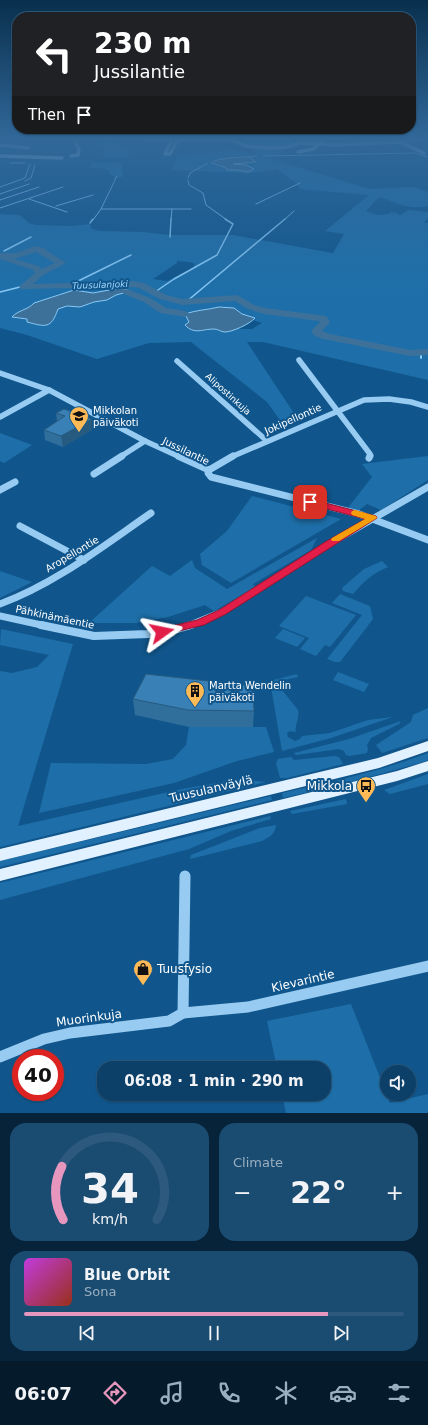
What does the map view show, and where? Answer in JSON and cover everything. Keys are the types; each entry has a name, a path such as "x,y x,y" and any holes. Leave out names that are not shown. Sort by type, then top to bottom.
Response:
{"main road":[{"name":"Tuusulanväylä","path":"0,855 379,763 428,746"},
{"path":"0,875 397,776 428,766"}],"street":[{"path":"299,360 370,454 370,458"},
{"name":"Alipostinkuja","path":"177,361 267,441"},
{"name":"Jussilantie","path":"0,373 49,390 145,441 209,470 208,473 217,479 373,518 428,540"},
{"path":"0,417 49,390"},
{"name":"Jokipellontie","path":"209,470 236,454 368,398 411,402 428,407"},
{"path":"94,474 145,441"},
{"path":"0,490 15,482"},
{"name":"Pähkinämäentie","path":"0,616 94,636 148,634 177,629 200,622 222,612 328,544 428,487"},
{"name":"Aropellontie","path":"0,604 14,599 84,560 150,513"},
{"path":"20,526 84,560"},
{"path":"183,1013 185,876"},
{"name":"Kievarintie","path":"183,1013 248,1007 428,966"},
{"name":"Muorinkuja","path":"0,1057 44,1039 70,1033 169,1022 183,1013"}],"shaded area":[{"path":"300,189 419,189 428,192 428,206 414,207 397,204 379,197 366,211 377,215 389,214 391,212 398,213 397,214 400,215 409,210 428,212 428,218 424,223 428,223 428,380 263,342 247,342 299,421 285,427 267,402 191,342 149,343 97,359 27,335 0,328 0,214 20,215 29,223 36,225 71,226 90,224 92,229 99,231 144,232 170,235 233,235 333,253 344,234 325,231 369,195","holes":["177,261 195,264 192,269 167,281 153,279 177,263","120,288 127,292 116,295 107,300 94,302 80,307 63,306 27,319 16,318 21,310 31,307 34,303 59,294 93,293","219,307 234,308 242,314 254,318 253,320 262,323 252,329 237,328 218,331 215,329 206,331 185,325 189,322 187,315"]},
{"path":"120,288 128,290 127,292 116,295 107,300 94,302 80,307 67,306 58,309 53,320 47,325 34,324 27,322 27,319 12,317 34,303 74,290 93,293"},
{"path":"219,307 234,308 242,314 255,318 241,327 225,332 214,329 195,331 185,325 189,322 185,314"},
{"path":"0,433 32,445 4,463 0,461"},
{"path":"428,456 428,480 381,510 367,504 358,511 347,509 372,477 362,464"},
{"path":"252,496 341,519 231,583 202,565 200,554 227,531"},
{"path":"317,538 311,550 253,584 255,587 214,611 205,605 168,617 136,623 89,623 152,566 170,576 192,560 195,568 227,589"},
{"path":"382,561 388,567 369,578 353,594 343,591 342,588 364,569"},
{"path":"0,571 32,582 0,598"},
{"path":"340,594 370,606 373,619 340,662 335,662 327,659 362,615 332,603"},
{"path":"306,596 356,615 330,647 325,645 316,656 300,649 309,638 279,626"},
{"path":"1,629 73,644 18,826 182,789 239,779 266,782 0,847 0,671 12,673 37,667 49,655 0,645"},
{"path":"283,629 305,638 297,647 275,638"},
{"path":"338,672 369,684 364,692 333,680"},
{"path":"297,674 298,677 284,680 278,685 298,710 296,732 290,731 287,733 288,737 295,741 300,739 302,736 330,733 368,720 393,717 331,738 282,751 270,681"},
{"path":"428,708 428,738 382,753 376,745 411,722 413,715"},
{"path":"401,721 399,724 371,738 367,745 367,753 350,756 346,755 344,751 339,749 296,755 294,753 349,739"},
{"path":"189,727 266,727 274,752 237,761 174,783 39,813 51,763 146,764 173,759 186,745"},
{"path":"428,753 428,760 420,763 351,782 283,798 282,793 374,771"},
{"path":"334,756 339,757 343,764 287,778 280,778 276,763 278,759 291,757 294,760"},
{"path":"428,774 428,784 390,794 384,790"},
{"path":"271,796 272,800 0,867 0,861"},
{"path":"346,799 347,804 292,814 290,811"},
{"path":"270,816 271,819 231,831 189,849 0,900 0,883"},
{"path":"276,825 275,831 272,835 262,841 190,859 191,855 260,828"},
{"path":"351,1004 380,1078 380,1101 389,1101 390,1103 398,1101 416,1101 416,1097 428,1094 428,1113 286,1113 283,1101 331,1101 331,1061 276,1061 267,1021"}],"building":[{"path":"64,409 92,419 61,436 44,430 65,416 56,413"},
{"path":"146,674 253,686 254,711 188,710 133,699"}],"waterway":[{"path":"0,194 15,189"},
{"path":"0,200 33,189"},
{"path":"0,208 57,189"},
{"path":"101,209 111,189"},
{"path":"196,189 203,193 206,205 227,220"},
{"path":"256,204 288,189"},
{"path":"56,206 93,195"},
{"path":"29,199 67,212"},
{"path":"93,220 101,209"},
{"path":"101,209 172,209"},
{"path":"171,220 172,209"},
{"path":"172,209 191,209"},
{"path":"284,220 294,211"},
{"path":"90,223 93,219"},
{"path":"170,237 171,219"},
{"path":"155,292 174,279 217,255 233,224 225,219"},
{"path":"186,302 285,219"},
{"path":"4,251 31,237"},
{"name":"Tuusulanjoki","path":"4,257 17,256 35,249 40,250 62,263 40,273"},
{"path":"66,287 131,255"},
{"name":"Tuusulanjoki","path":"0,256 14,262 36,268 40,273"},
{"name":"Tuusulanjoki","path":"40,273 24,287 133,284 141,285 163,297 182,302 237,298 251,307 264,311 322,318 325,322 316,331 327,337 410,353 428,352"},
{"path":"0,292 24,286"},
{"path":"127,292 147,300 164,311 185,314"},
{"name":"Tuusulanjoki","path":"421,353 421,358"}],"slow traffic":[{"path":"336,539 373,518 355,513"}],"place":[{"name":"Mikkolan päiväkoti","path":"79,433"},
{"name":"Martta Wendelin päiväkoti","path":"195,708"},
{"name":"Mikkola","path":"366,803"},
{"name":"Tuusfysio","path":"143,986"}],"route":[{"path":"162,632 200,622 222,612 328,544 373,518 310,502"}]}
